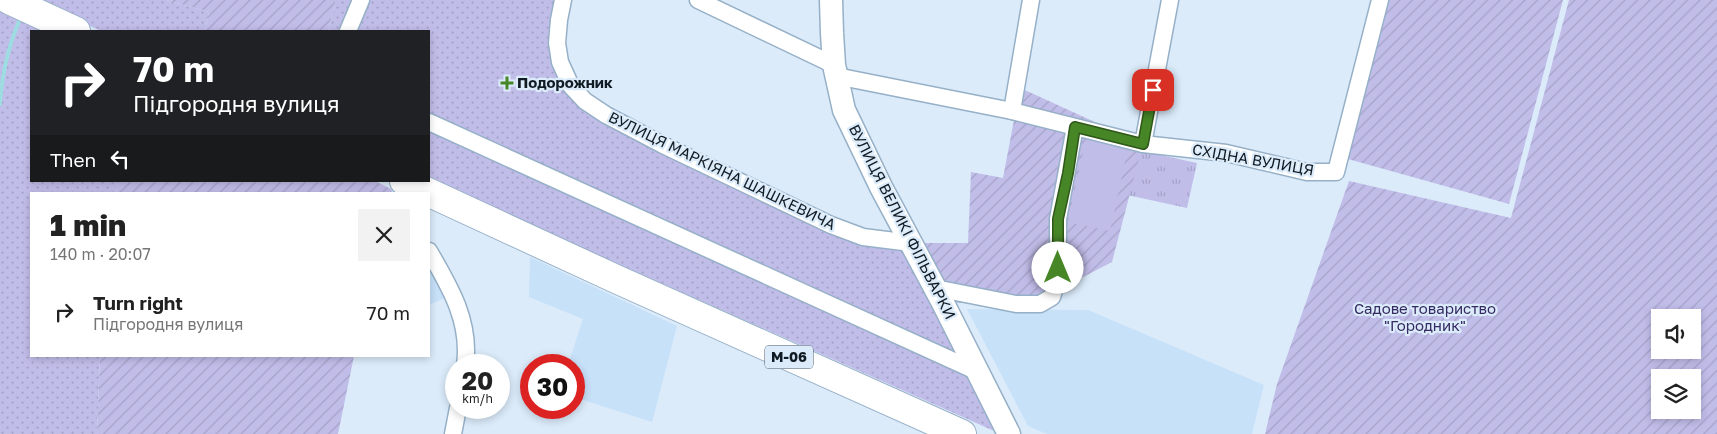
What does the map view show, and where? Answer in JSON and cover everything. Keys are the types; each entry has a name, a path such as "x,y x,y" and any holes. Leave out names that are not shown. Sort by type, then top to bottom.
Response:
{"highway":[{"path":"11,1 74,30"},
{"name":"М-06","path":"406,186 420,192"},
{"name":"М-06","path":"430,197 962,434"}],"street":[{"path":"348,30 361,0"},
{"path":"698,0 835,71 1143,144 1170,0"},
{"name":"ВУЛИЦЯ ВЕЛИКІ ФІЛЬВАРКИ","path":"831,0 835,71 844,110 881,187 1010,434"},
{"path":"1012,112 1031,0"},
{"name":"СХІДНА ВУЛИЦЯ","path":"1143,144 1226,153 1307,172 1336,172 1380,0"},
{"name":"ВУЛИЦЯ МАРКІЯНА ШАШКЕВИЧА","path":"561,1 557,43 560,62 571,86 585,101 606,115 662,145 831,226 863,237 911,244"},
{"path":"430,122 978,372"},
{"path":"935,288 1016,304 1040,304 1052,297 1058,278 1058,219 1075,127"},
{"path":"430,253 457,303 466,334 465,354"},
{"path":"453,434 456,419"}],"shaded area":[{"path":"530,257 677,326 652,422 585,401 585,354 572,354 583,319 529,297"},
{"path":"430,262 453,294 430,305"},
{"path":"967,309 1088,310 1264,385 1252,434 1047,434 1028,426"}],"green space":[{"path":"34,0 166,0 209,12 205,30 99,30"},
{"path":"166,0 336,0 328,30 205,30 209,12"},
{"path":"336,0 563,0 557,43 585,101 831,225 911,243 1001,434 430,180 430,30 328,30"},
{"path":"1388,0 1563,0 1509,204 1348,159"},
{"name":"Садове товариство \"Городник\"","path":"1569,0 1717,0 1717,434 1265,434 1277,384 1349,181 1511,218"},
{"path":"0,8 45,30 30,30 30,182 118,182 116,192 30,192 30,357 100,357 97,434 0,434"},
{"path":"1016,86 1143,144 1112,262 1060,289 1025,302 943,303 911,243 968,243 971,172 1003,178 1014,120"},
{"path":"1086,139 1128,148 1110,231 1068,222"},
{"path":"1128,148 1197,163 1187,208 1118,193"},
{"path":"118,182 377,182 391,189 392,192 116,192"},
{"path":"100,357 354,357 338,434 97,434"}],"waterway":[{"path":"0,104 6,59 21,17"}],"place":[{"name":"Подорожник","path":"507,83"}],"route":[{"path":"1058,268 1058,219 1075,127 1143,144 1153,90"}]}
